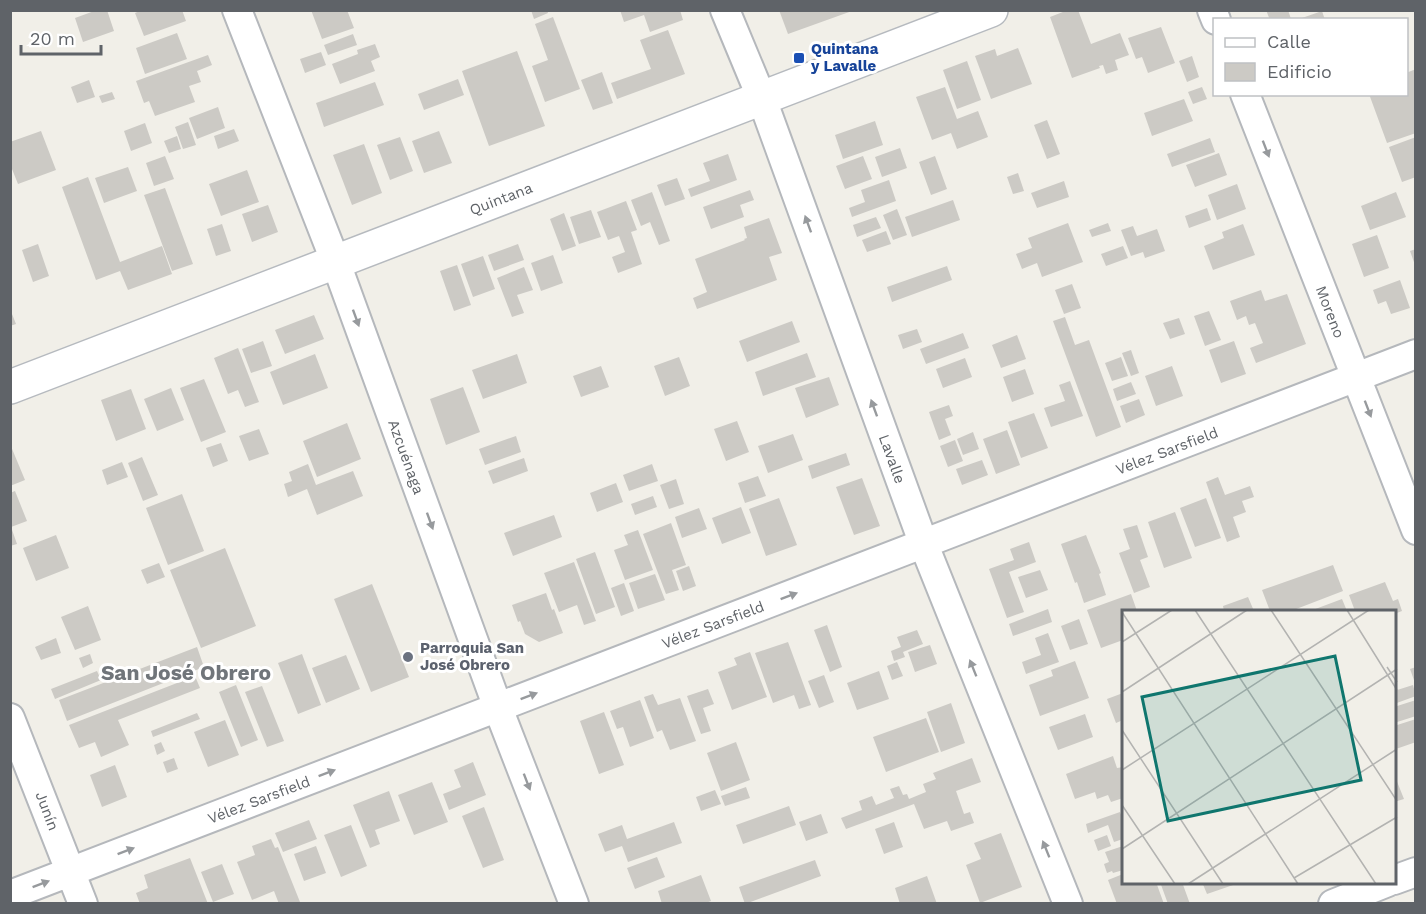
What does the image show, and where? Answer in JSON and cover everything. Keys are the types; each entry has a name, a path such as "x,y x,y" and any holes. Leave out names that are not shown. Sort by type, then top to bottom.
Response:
{"main road":[{"name":"Quintana","path":"10,387 991,10"}],"street":[{"name":"Azcuénaga","path":"237,10 336,263 498,708 574,903"},
{"name":"Lavalle","path":"725,10 762,99 924,545 1068,903"},
{"name":"Moreno","path":"1246,96 1416,530"},
{"name":"Vélez Sarsfield","path":"10,895 1416,354"},
{"name":"Junín","path":"10,718 83,903"},
{"path":"1396,880 1416,872"},
{"path":"1333,903 1383,884"}],"building":[{"path":"97,10 107,10 114,31 83,42 75,18"},
{"path":"142,10 182,10 186,21 144,36 135,13"},
{"path":"311,10 347,10 354,28 322,39"},
{"path":"531,10 547,10 548,13 534,19"},
{"path":"620,10 680,10 683,20 650,32 644,15 624,22"},
{"path":"779,10 852,10 852,11 788,34"},
{"path":"1068,10 1078,10 1091,44 1120,33 1129,55 1115,60 1118,70 1106,74 1103,65 1072,78 1050,17"},
{"path":"1266,10 1288,10 1291,18 1269,18"},
{"path":"1322,11 1324,18 1302,18"},
{"path":"553,17 580,89 545,102 532,66 548,60 535,24"},
{"path":"1161,27 1175,63 1148,73 1142,57 1136,59 1128,38"},
{"path":"668,30 685,74 617,99 611,83 651,69 640,40"},
{"path":"177,33 187,59 145,74 136,48"},
{"path":"353,34 357,45 328,55 324,45"},
{"path":"375,44 380,57 371,61 375,71 340,84 332,64 358,54 357,50"},
{"path":"1018,48 1032,84 991,99 975,56 995,49 997,56"},
{"path":"517,51 545,126 489,146 462,71"},
{"path":"321,52 326,65 305,73 300,59"},
{"path":"208,55 212,65 197,71 201,82 189,86 195,102 155,116 149,101 144,103 136,81"},
{"path":"1192,56 1199,77 1187,82 1179,61"},
{"path":"967,61 981,100 957,109 943,70"},
{"path":"1416,69 1416,133 1387,143 1370,96 1408,96 1408,72"},
{"path":"602,72 613,103 593,110 581,80"},
{"path":"458,79 464,95 424,110 418,94"},
{"path":"89,80 95,97 77,103 71,87"},
{"path":"375,82 384,105 324,127 316,103"},
{"path":"945,87 957,119 978,111 988,137 957,149 951,133 932,140 916,97"},
{"path":"1202,87 1207,99 1193,104 1188,92"},
{"path":"112,92 115,99 102,103 99,96"},
{"path":"1184,99 1193,121 1152,136 1144,113"},
{"path":"218,107 225,128 197,139 189,118"},
{"path":"1047,120 1060,154 1047,159 1034,125"},
{"path":"875,121 883,145 843,159 835,135"},
{"path":"188,122 196,145 183,149 175,127"},
{"path":"145,123 152,143 131,151 124,131"},
{"path":"234,129 239,141 218,149 214,136"},
{"path":"41,131 56,170 18,184 10,164 10,142"},
{"path":"439,131 452,163 424,173 412,141"},
{"path":"177,136 181,149 169,153 164,141"},
{"path":"400,137 413,171 390,180 377,145"},
{"path":"1416,137 1416,177 1402,182 1389,147"},
{"path":"1210,138 1215,152 1172,167 1167,154"},
{"path":"364,144 382,193 352,205 333,155"},
{"path":"900,148 907,168 882,177 875,157"},
{"path":"1219,153 1227,175 1195,187 1186,165"},
{"path":"728,154 737,180 691,197 688,189 710,181 703,163"},
{"path":"165,156 174,179 154,186 146,163"},
{"path":"863,156 872,179 845,189 836,166"},
{"path":"935,156 947,189 931,195 919,162"},
{"path":"128,167 137,191 104,203 95,178"},
{"path":"247,170 259,202 221,216 209,184"},
{"path":"1018,173 1024,191 1013,194 1007,177"},
{"path":"88,177 120,262 162,246 172,274 128,290 120,271 96,280 62,187"},
{"path":"677,178 685,199 665,206 657,185"},
{"path":"889,180 896,201 852,217 849,208 865,202 861,190"},
{"path":"1064,181 1069,197 1037,208 1031,193"},
{"path":"1237,184 1246,209 1217,220 1208,195"},
{"path":"165,188 193,264 172,271 144,195"},
{"path":"750,190 754,200 740,205 744,217 711,229 703,207"},
{"path":"652,192 670,241 659,245 650,222 641,226 631,200"},
{"path":"1396,192 1406,217 1370,230 1361,206"},
{"path":"953,200 960,220 912,237 905,217"},
{"path":"626,201 637,230 631,232 642,264 618,273 612,257 625,252 619,236 608,240 597,212"},
{"path":"268,205 278,232 252,242 242,214"},
{"path":"1207,208 1211,220 1189,228 1185,216"},
{"path":"897,209 907,235 893,240 883,215"},
{"path":"591,210 601,237 579,244 570,217"},
{"path":"564,213 576,246 562,251 550,219"},
{"path":"876,217 881,228 857,237 853,225"},
{"path":"769,218 782,253 769,257 777,280 697,309 693,298 707,292 695,259 745,240 747,238 744,227"},
{"path":"1068,223 1083,262 1042,277 1037,263 1022,269 1016,254 1032,248 1028,238"},
{"path":"1108,223 1111,231 1092,237 1089,230"},
{"path":"222,224 231,251 216,256 207,229"},
{"path":"1243,224 1255,255 1213,270 1204,246 1224,238 1222,232"},
{"path":"1133,226 1137,236 1157,229 1165,251 1145,258 1143,252 1131,256 1121,230"},
{"path":"886,231 891,244 867,252 862,240"},
{"path":"1377,235 1389,268 1364,277 1352,244"},
{"path":"38,244 49,276 33,282 22,250"},
{"path":"518,244 524,260 494,271 488,255"},
{"path":"1123,246 1128,258 1106,266 1101,254"},
{"path":"1416,249 1416,265 1415,265 1410,251"},
{"path":"553,255 563,283 541,291 531,263"},
{"path":"483,256 495,289 473,297 461,264"},
{"path":"457,265 471,305 454,311 440,271"},
{"path":"947,266 952,280 892,302 887,287"},
{"path":"524,267 533,290 517,295 524,313 512,317 497,278"},
{"path":"1400,280 1410,308 1391,314 1386,301 1378,304 1373,290"},
{"path":"1072,284 1081,308 1064,314 1055,290"},
{"path":"1261,290 1265,301 1287,294 1306,344 1256,363 1250,348 1263,343 1255,323 1249,325 1246,316 1237,320 1230,301"},
{"path":"10,309 16,324 10,326"},
{"path":"1209,311 1221,340 1205,346 1194,316"},
{"path":"314,315 324,339 285,354 275,330"},
{"path":"1065,317 1075,345 1089,340 1121,427 1096,437 1053,321"},
{"path":"1179,318 1185,334 1170,339 1163,323"},
{"path":"792,321 800,342 747,362 739,341"},
{"path":"917,329 922,342 903,349 898,335"},
{"path":"963,333 969,348 926,364 920,349"},
{"path":"1017,335 1026,359 1001,368 992,345"},
{"path":"263,341 272,366 251,373 242,349"},
{"path":"1234,341 1246,374 1221,383 1209,350"},
{"path":"238,348 259,402 245,407 238,390 228,394 214,358"},
{"path":"1131,350 1139,373 1131,376 1122,353"},
{"path":"807,353 816,377 763,396 755,372"},
{"path":"315,354 328,388 283,405 270,372"},
{"path":"517,354 527,383 483,399 472,370"},
{"path":"679,357 690,386 665,396 654,366"},
{"path":"1121,357 1128,376 1112,381 1105,363"},
{"path":"965,358 972,377 943,388 936,369"},
{"path":"601,366 609,387 581,397 573,376"},
{"path":"1172,366 1183,396 1156,406 1145,376"},
{"path":"1025,369 1034,394 1012,402 1003,377"},
{"path":"829,377 839,405 806,418 795,388"},
{"path":"204,379 226,432 201,442 180,388"},
{"path":"1070,381 1083,416 1051,427 1044,408 1065,401 1059,385"},
{"path":"1131,382 1136,394 1117,401 1113,389"},
{"path":"463,387 480,432 446,445 430,399"},
{"path":"171,388 184,420 157,431 144,399"},
{"path":"131,389 146,429 116,441 101,400"},
{"path":"1139,399 1145,415 1126,423 1120,406"},
{"path":"949,405 953,416 945,419 951,435 939,440 929,412"},
{"path":"1034,413 1048,448 1021,458 1008,422"},
{"path":"737,421 749,452 726,461 714,429"},
{"path":"347,423 361,459 317,477 303,441"},
{"path":"259,429 269,454 249,461 239,436"},
{"path":"1007,430 1020,465 996,474 983,439"},
{"path":"973,432 979,449 963,455 957,439"},
{"path":"793,434 803,460 768,473 758,446"},
{"path":"516,436 521,452 485,465 479,449"},
{"path":"955,440 963,461 948,467 940,446"},
{"path":"221,443 228,461 213,467 206,448"},
{"path":"10,444 25,480 10,486"},
{"path":"846,453 850,465 812,479 808,466"},
{"path":"142,457 158,495 143,501 128,463"},
{"path":"524,458 528,471 493,484 488,471"},
{"path":"982,460 988,475 962,485 956,469"},
{"path":"122,462 128,477 107,485 102,470"},
{"path":"308,464 316,485 353,471 363,496 317,515 307,489 288,497 284,484 292,481 289,472"},
{"path":"652,464 658,481 629,491 623,475"},
{"path":"758,476 766,496 745,503 738,483"},
{"path":"1218,477 1225,495 1250,486 1254,497 1242,501 1246,512 1233,517 1240,537 1227,542 1206,482"},
{"path":"862,478 880,526 854,535 836,487"},
{"path":"676,479 684,504 669,509 660,485"},
{"path":"616,483 623,502 597,512 590,493"},
{"path":"15,491 27,521 11,527 17,544 10,546 10,493"},
{"path":"182,494 204,551 168,565 146,508"},
{"path":"653,496 657,507 635,515 631,504"},
{"path":"779,498 797,545 766,556 749,509"},
{"path":"1206,498 1221,538 1195,547 1180,508"},
{"path":"741,507 751,533 722,544 712,518"},
{"path":"699,508 707,529 682,538 675,517"},
{"path":"1175,512 1192,558 1164,568 1148,522"},
{"path":"554,515 562,537 513,556 504,533"},
{"path":"671,523 686,565 672,570 679,590 666,594 643,534"},
{"path":"1137,525 1148,557 1140,560 1150,587 1134,593 1119,553 1130,549 1123,529"},
{"path":"638,530 653,570 625,580 614,550 628,545 624,535"},
{"path":"56,535 69,568 36,581 23,548"},
{"path":"1086,535 1101,573 1099,574 1106,595 1084,603 1061,544"},
{"path":"1029,542 1036,562 1009,572 1024,612 1007,618 989,569 1014,560 1010,549"},
{"path":"225,548 256,626 201,648 170,570"},
{"path":"595,552 615,607 596,614 576,559"},
{"path":"574,562 596,621 584,625 577,605 559,612 544,573"},
{"path":"159,563 165,577 147,584 141,570"},
{"path":"1333,565 1343,591 1294,610 1270,610 1262,590"},
{"path":"689,566 696,586 683,591 676,571"},
{"path":"1040,570 1048,590 1026,598 1018,577"},
{"path":"655,574 665,600 638,609 629,583"},
{"path":"1385,582 1393,601 1398,599 1402,611 1396,613 1396,610 1355,610 1349,595"},
{"path":"624,583 634,611 621,616 611,588"},
{"path":"372,584 409,677 371,692 334,599"},
{"path":"546,593 563,633 539,642 525,634 512,605"},
{"path":"1131,594 1137,610 1122,610 1122,640 1101,648 1087,610"},
{"path":"1248,597 1254,610 1224,610 1223,606"},
{"path":"1342,599 1347,610 1313,610"},
{"path":"88,606 101,640 75,650 61,617"},
{"path":"1048,609 1052,622 1013,636 1009,624"},
{"path":"1079,619 1088,644 1070,650 1061,626"},
{"path":"827,625 842,667 830,672 814,630"},
{"path":"917,630 923,644 903,652 905,657 894,661 891,651 901,647 897,637"},
{"path":"1048,633 1059,662 1026,674 1022,662 1041,655 1035,638"},
{"path":"56,638 61,653 41,660 35,647"},
{"path":"788,642 811,705 799,709 794,695 773,703 755,653"},
{"path":"930,645 937,664 915,672 908,652"},
{"path":"197,647 204,667 67,721 59,700"},
{"path":"750,652 767,697 732,710 718,672 737,665 734,658"},
{"path":"90,654 93,663 83,668 79,658"},
{"path":"302,654 321,705 298,714 278,663"},
{"path":"346,655 360,689 326,703 312,668"},
{"path":"1075,661 1089,698 1040,716 1029,685 1053,676 1051,670"},
{"path":"897,662 903,676 892,680 887,666"},
{"path":"1416,667 1416,683 1415,683 1410,669"},
{"path":"97,671 101,680 55,699 51,689"},
{"path":"879,671 889,699 857,710 847,683"},
{"path":"824,675 834,702 819,708 808,681"},
{"path":"195,676 200,688 118,720 129,745 101,757 95,742 79,748 69,725"},
{"path":"236,685 258,740 241,747 219,692"},
{"path":"1413,685 1416,696 1396,703 1396,690"},
{"path":"262,686 284,741 267,747 245,692"},
{"path":"708,689 714,704 703,708 711,731 701,734 687,696"},
{"path":"1122,693 1122,720 1116,723 1107,699"},
{"path":"653,694 658,705 680,698 696,741 670,750 662,730 657,732 644,697"},
{"path":"640,700 654,738 630,747 623,727 617,729 610,711"},
{"path":"1416,700 1416,716 1396,722 1396,706"},
{"path":"951,703 965,743 941,752 927,712"},
{"path":"604,712 624,765 599,774 580,721"},
{"path":"197,713 200,719 153,737 151,731"},
{"path":"1085,714 1093,737 1058,750 1049,727"},
{"path":"926,718 939,752 886,772 873,737"},
{"path":"1416,719 1416,742 1396,749 1396,725"},
{"path":"225,720 239,755 208,767 194,732"},
{"path":"161,742 165,751 157,755 154,745"},
{"path":"736,742 750,780 721,791 707,753"},
{"path":"1113,756 1117,768 1122,767 1122,798 1111,802 1108,795 1097,799 1095,792 1075,799 1066,774"},
{"path":"174,758 178,769 167,773 163,762"},
{"path":"972,758 981,782 956,791 964,814 970,812 974,823 951,831 947,821 924,829 914,804 846,829 841,818 862,810 859,801 872,796 876,805 894,798 890,789 899,786 903,795 907,794 909,799 926,792 923,784 936,779 933,773"},
{"path":"473,762 486,795 449,810 443,794 461,787 454,770"},
{"path":"115,765 127,797 102,807 90,775"},
{"path":"1396,779 1404,799 1396,801"},
{"path":"432,782 448,822 414,835 398,795"},
{"path":"746,787 750,798 725,806 721,796"},
{"path":"715,790 721,804 701,811 696,797"},
{"path":"389,791 400,821 375,830 380,844 370,848 353,805"},
{"path":"789,806 796,825 743,844 736,825"},
{"path":"484,807 504,860 483,868 462,816"},
{"path":"1120,812 1122,839 1114,842 1108,825 1088,833 1086,824"},
{"path":"821,814 828,833 806,841 799,822"},
{"path":"309,820 317,839 283,852 275,833"},
{"path":"674,822 682,843 628,862 622,846 605,852 598,834 622,825 627,839"},
{"path":"894,822 903,847 884,854 875,829"},
{"path":"351,825 367,866 341,877 324,835"},
{"path":"1001,833 1022,887 980,903 966,865 981,859 974,843"},
{"path":"1107,835 1111,846 1098,851 1094,840"},
{"path":"271,839 275,848 278,847 300,902 296,904 279,904 274,891 252,900 237,862 255,855 252,846"},
{"path":"316,846 326,873 304,881 294,854"},
{"path":"1122,846 1122,870 1107,873 1104,864 1109,862 1105,852"},
{"path":"657,857 665,877 635,889 627,868"},
{"path":"190,858 208,904 140,904 136,893 148,888 144,875"},
{"path":"815,860 821,876 745,904 739,887"},
{"path":"222,864 234,894 213,902 201,872"},
{"path":"1122,874 1122,884 1157,884 1164,904 1117,904 1108,880"},
{"path":"701,875 711,901 703,904 662,904 658,891"},
{"path":"927,876 937,904 900,904 895,888"},
{"path":"1161,884 1183,884 1190,904 1168,904"},
{"path":"1203,884 1236,884 1207,894"}],"place":[{"name":"Quintana y Lavalle","path":"799,58"},
{"name":"Parroquia San José Obrero","path":"408,657"}],"district":[{"name":"San José Obrero","path":"186,673"}]}
